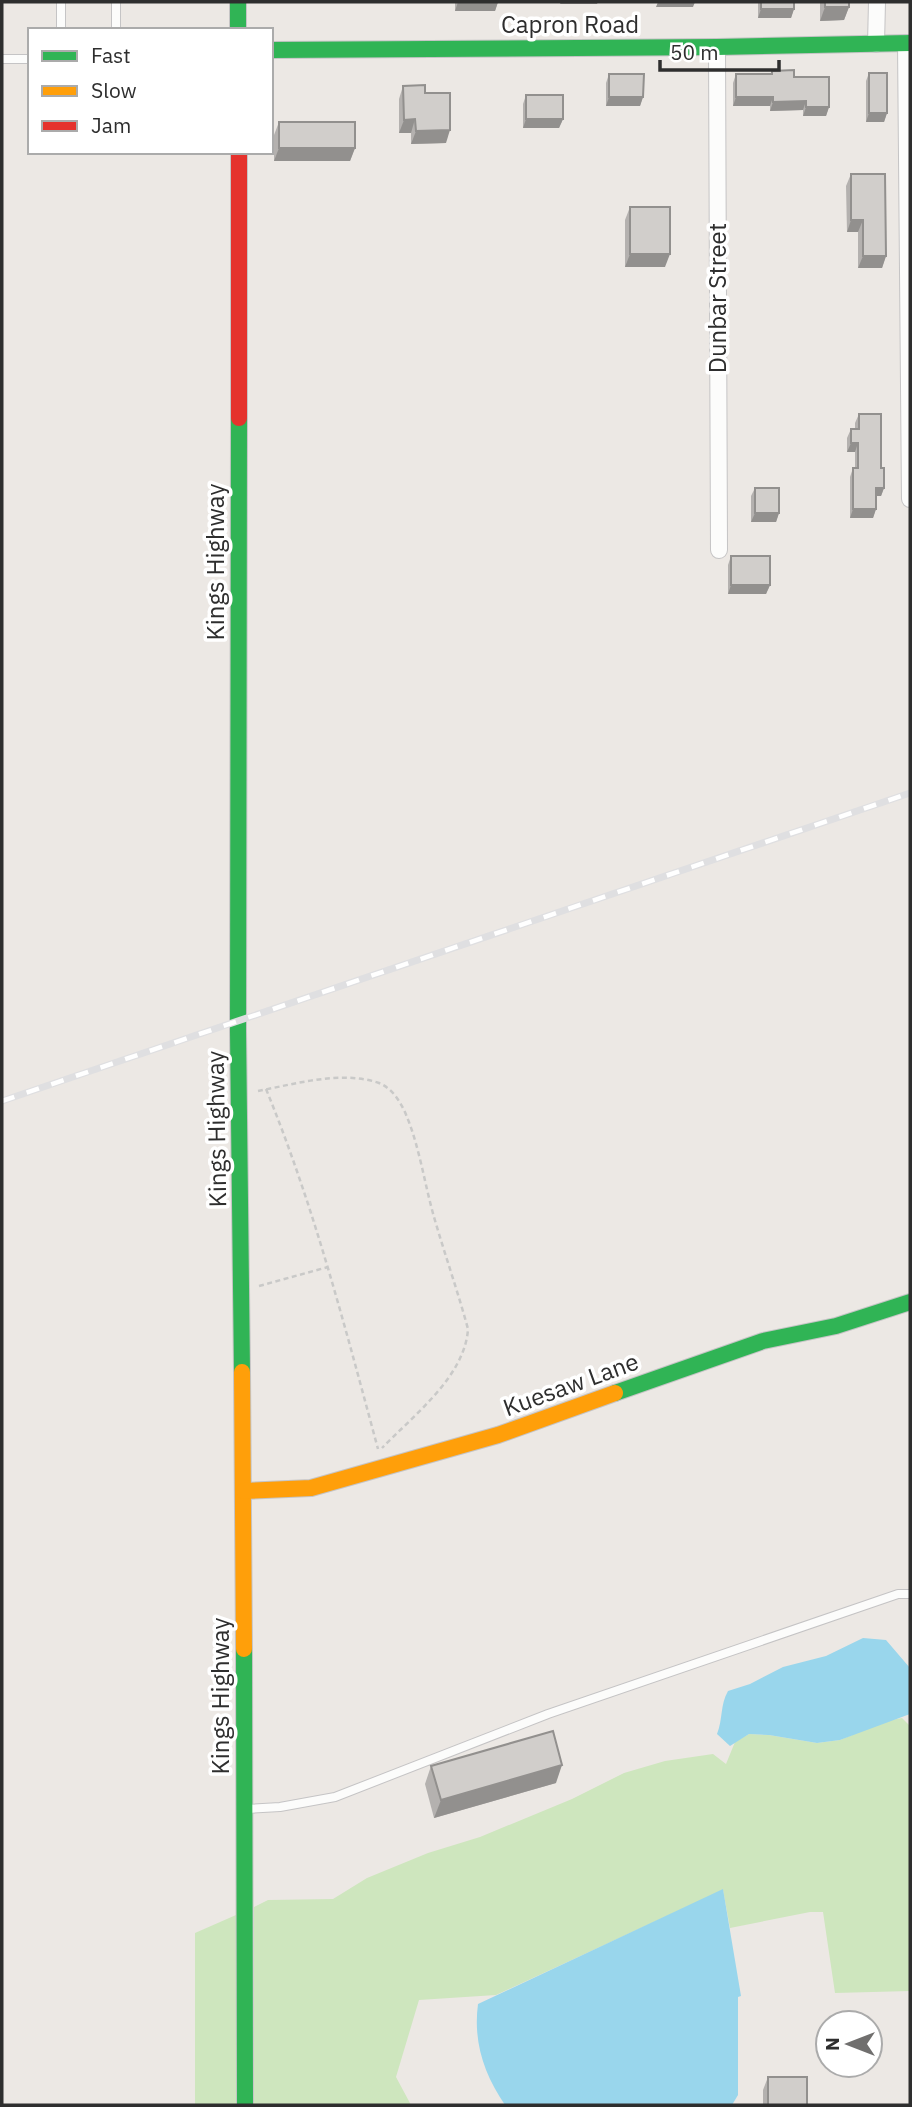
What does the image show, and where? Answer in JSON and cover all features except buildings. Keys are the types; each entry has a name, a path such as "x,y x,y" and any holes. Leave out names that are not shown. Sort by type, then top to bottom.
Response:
{"street":[{"path":"238,2 238,28"},
{"path":"876,44 877,2"},
{"path":"908,43 910,499"},
{"name":"Capron Road","path":"273,50 908,43"},
{"name":"Dunbar Street","path":"717,47 719,550"},
{"name":"Kings Highway","path":"239,154 238,1031 244,1492 245,2105"},
{"name":"Kuesaw Lane","path":"244,1492 310,1488 460,1446 763,1341 836,1326 910,1302"}],"lane":[{"path":"61,2 61,28"},
{"path":"116,28 117,2"},
{"path":"2,59 28,59"},
{"path":"244,1810 280,1807 335,1797 548,1714 898,1594 910,1594"}],"path":[{"path":"240,1094 266,1089 339,1079 362,1079 380,1084 393,1092 404,1110 468,1329 461,1359 449,1378 379,1452 328,1267 286,1139 266,1089"},
{"path":"242,1291 328,1267"}],"green space":[{"path":"902,1718 910,1726 910,1991 835,1993 823,1912 810,1912 730,1928 723,1890 496,1995 419,2000 396,2077 411,2105 254,2105 254,1907 268,1900 333,1899 367,1878 428,1853 480,1837 572,1799 624,1773 665,1761 713,1754 726,1764 735,1742 749,1734 817,1743 840,1740 886,1721"},
{"path":"236,1915 236,2105 195,2105 195,1933"}],"water":[{"path":"863,1638 886,1640 910,1668 910,1714 840,1740 817,1743 749,1734 730,1746 717,1734 728,1691 750,1684 783,1667 826,1656"},
{"path":"723,1889 741,1996 738,1997 738,2095 732,2105 505,2105 491,2081 482,2057 477,2031 478,2004"}],"railway":[{"path":"2,1101 910,793"}],"traffic: fast":[{"path":"238,2 238,28"},
{"path":"273,50 910,43"},
{"path":"239,418 238,1031 242,1372"},
{"path":"615,1393 763,1341 836,1326 910,1302"},
{"path":"244,1649 245,2105"}],"traffic: slow":[{"path":"242,1372 244,1649"},
{"path":"244,1491 311,1488 498,1435 615,1393"}],"traffic: jam":[{"path":"239,154 239,418"}]}
